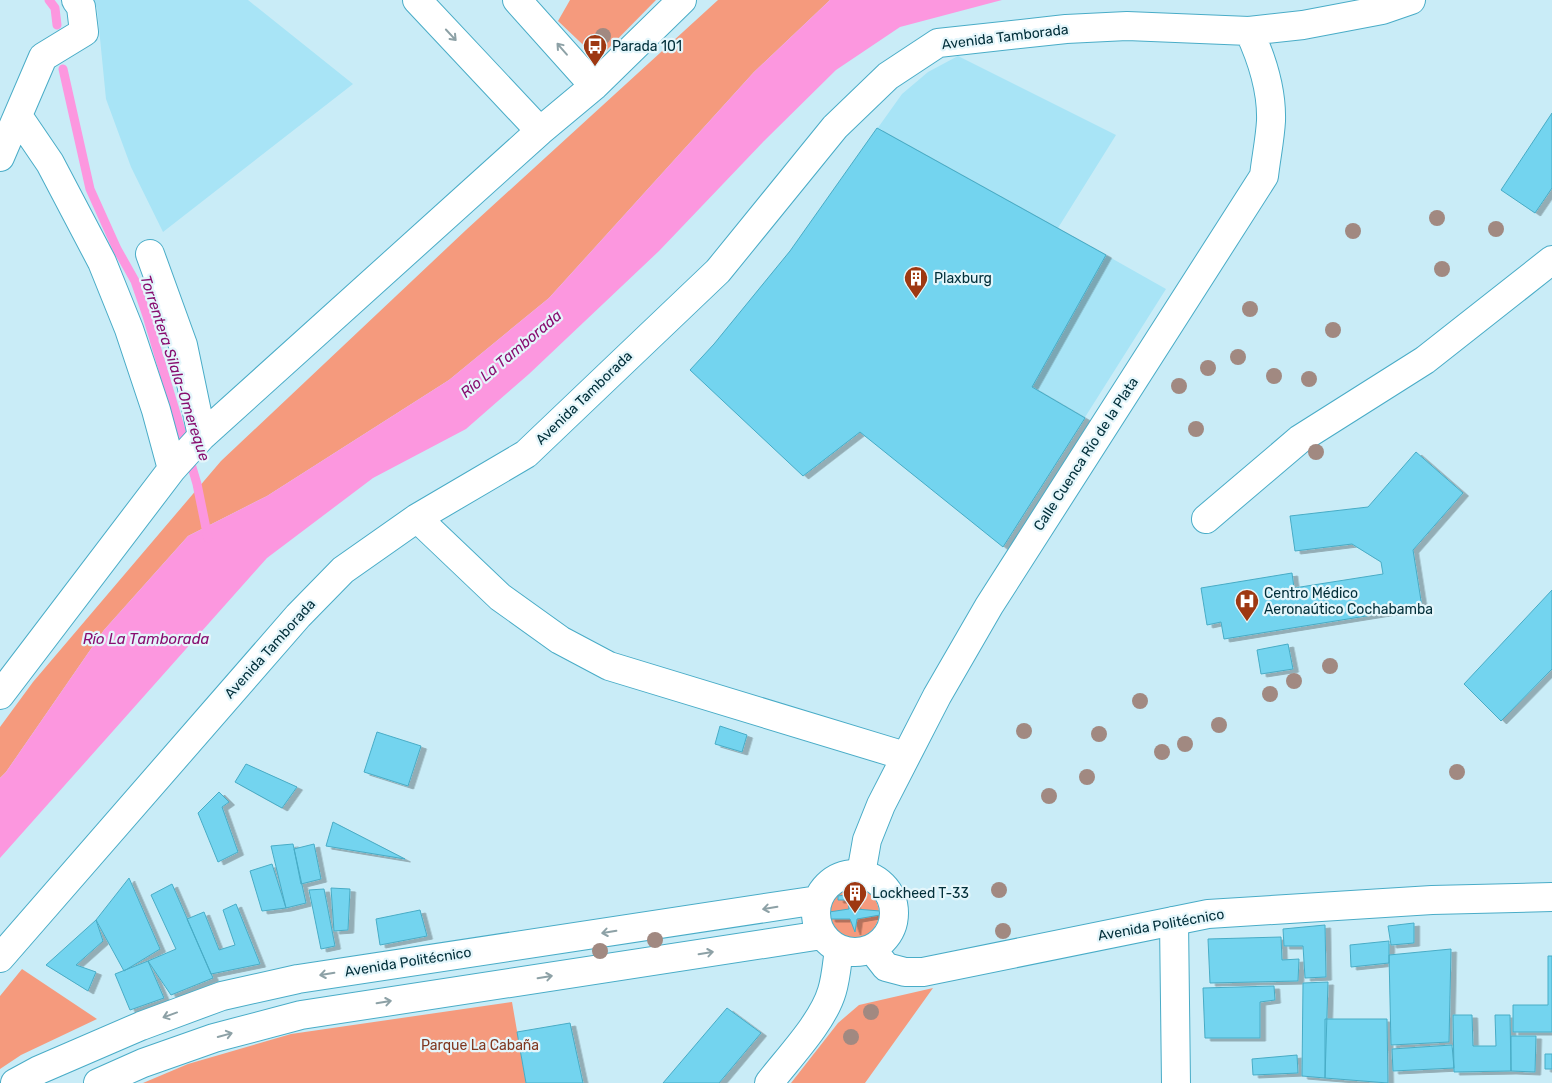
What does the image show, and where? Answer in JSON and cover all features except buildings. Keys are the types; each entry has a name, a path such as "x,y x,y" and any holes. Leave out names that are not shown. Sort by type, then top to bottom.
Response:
{"street":[{"path":"0,157 43,57 84,32 81,7 76,0"},
{"path":"417,0 540,131"},
{"path":"517,0 542,10 594,86"},
{"path":"0,695 187,453 540,131 594,86 682,0"},
{"name":"Avenida Tamborada","path":"0,958 298,616 343,570 417,518 526,454 718,271 835,127 888,76 938,43 1066,29 1127,26 1249,31 1303,25 1364,14 1411,0"},
{"name":"Calle Cuenca Río de la Plata","path":"861,874 867,840 881,806 937,696 989,606 1264,176 1271,120 1267,84 1261,56 1249,31"},
{"path":"18,116 50,163 102,262 129,329 156,410 187,453"},
{"path":"150,254 183,345 187,453"},
{"path":"1206,519 1300,439 1426,360 1552,260"},
{"path":"417,518 500,597 560,640 608,666 905,756"},
{"path":"98,1083 143,1062 214,1038 301,1015 830,942 857,952 872,949 882,942 894,921 894,909 890,894 872,877 850,874 830,882 822,891 815,912 817,924 830,942 832,992 814,1025 769,1083"},
{"name":"Avenida Politécnico","path":"872,949 886,967 905,972 923,972 1208,914 1422,900 1552,897"},
{"name":"Avenida Politécnico","path":"15,1083 38,1070 150,1022 222,996 298,979 818,900"},
{"path":"1174,921 1176,1083"}],"shaded area":[{"path":"93,0 248,0 353,84 163,232 131,167 106,99 97,8"},
{"name":"Plaxburg","path":"958,56 1116,135 1058,228 1166,289 1003,547 860,432 803,476 690,370 714,344 790,251 902,94 928,72"}],"green space":[{"path":"570,0 656,0 598,59 558,21"},
{"path":"718,0 830,0 754,72 549,298 449,380 267,496 188,536 104,630 0,778 0,727 33,682 221,461 466,230"},
{"path":"854,888 863,890 874,899 879,913 877,922 868,933 854,938 845,936 834,927 829,913 831,904 840,893"},
{"path":"22,969 97,1019 21,1055 0,1069 0,996"},
{"path":"933,988 865,1083 791,1083 838,1023 859,1005"},
{"name":"Parque La Cabaña","path":"512,1002 526,1083 143,1083 188,1064 291,1034"}],"water":[{"name":"Río La Tamborada","path":"830,0 1002,0 900,27 836,70 764,141 659,251 529,374 466,429 373,478 267,558 0,858 0,778 104,630 188,536 267,496 449,380 549,298 754,72"}],"waterway":[{"name":"Torrentera Silala-Omereque","path":"49,0 55,8 57,25"},
{"name":"Torrentera Silala-Omereque","path":"63,69 90,189 117,249 135,281 147,316 197,484 208,538"}],"place":[{"name":"Parada 101","path":"595,67"},
{"name":"Plaxburg","path":"916,299"},
{"name":"Centro Médico Aeronaútico Cochabamba","path":"1247,622"},
{"name":"Lockheed T-33","path":"855,914"}]}
